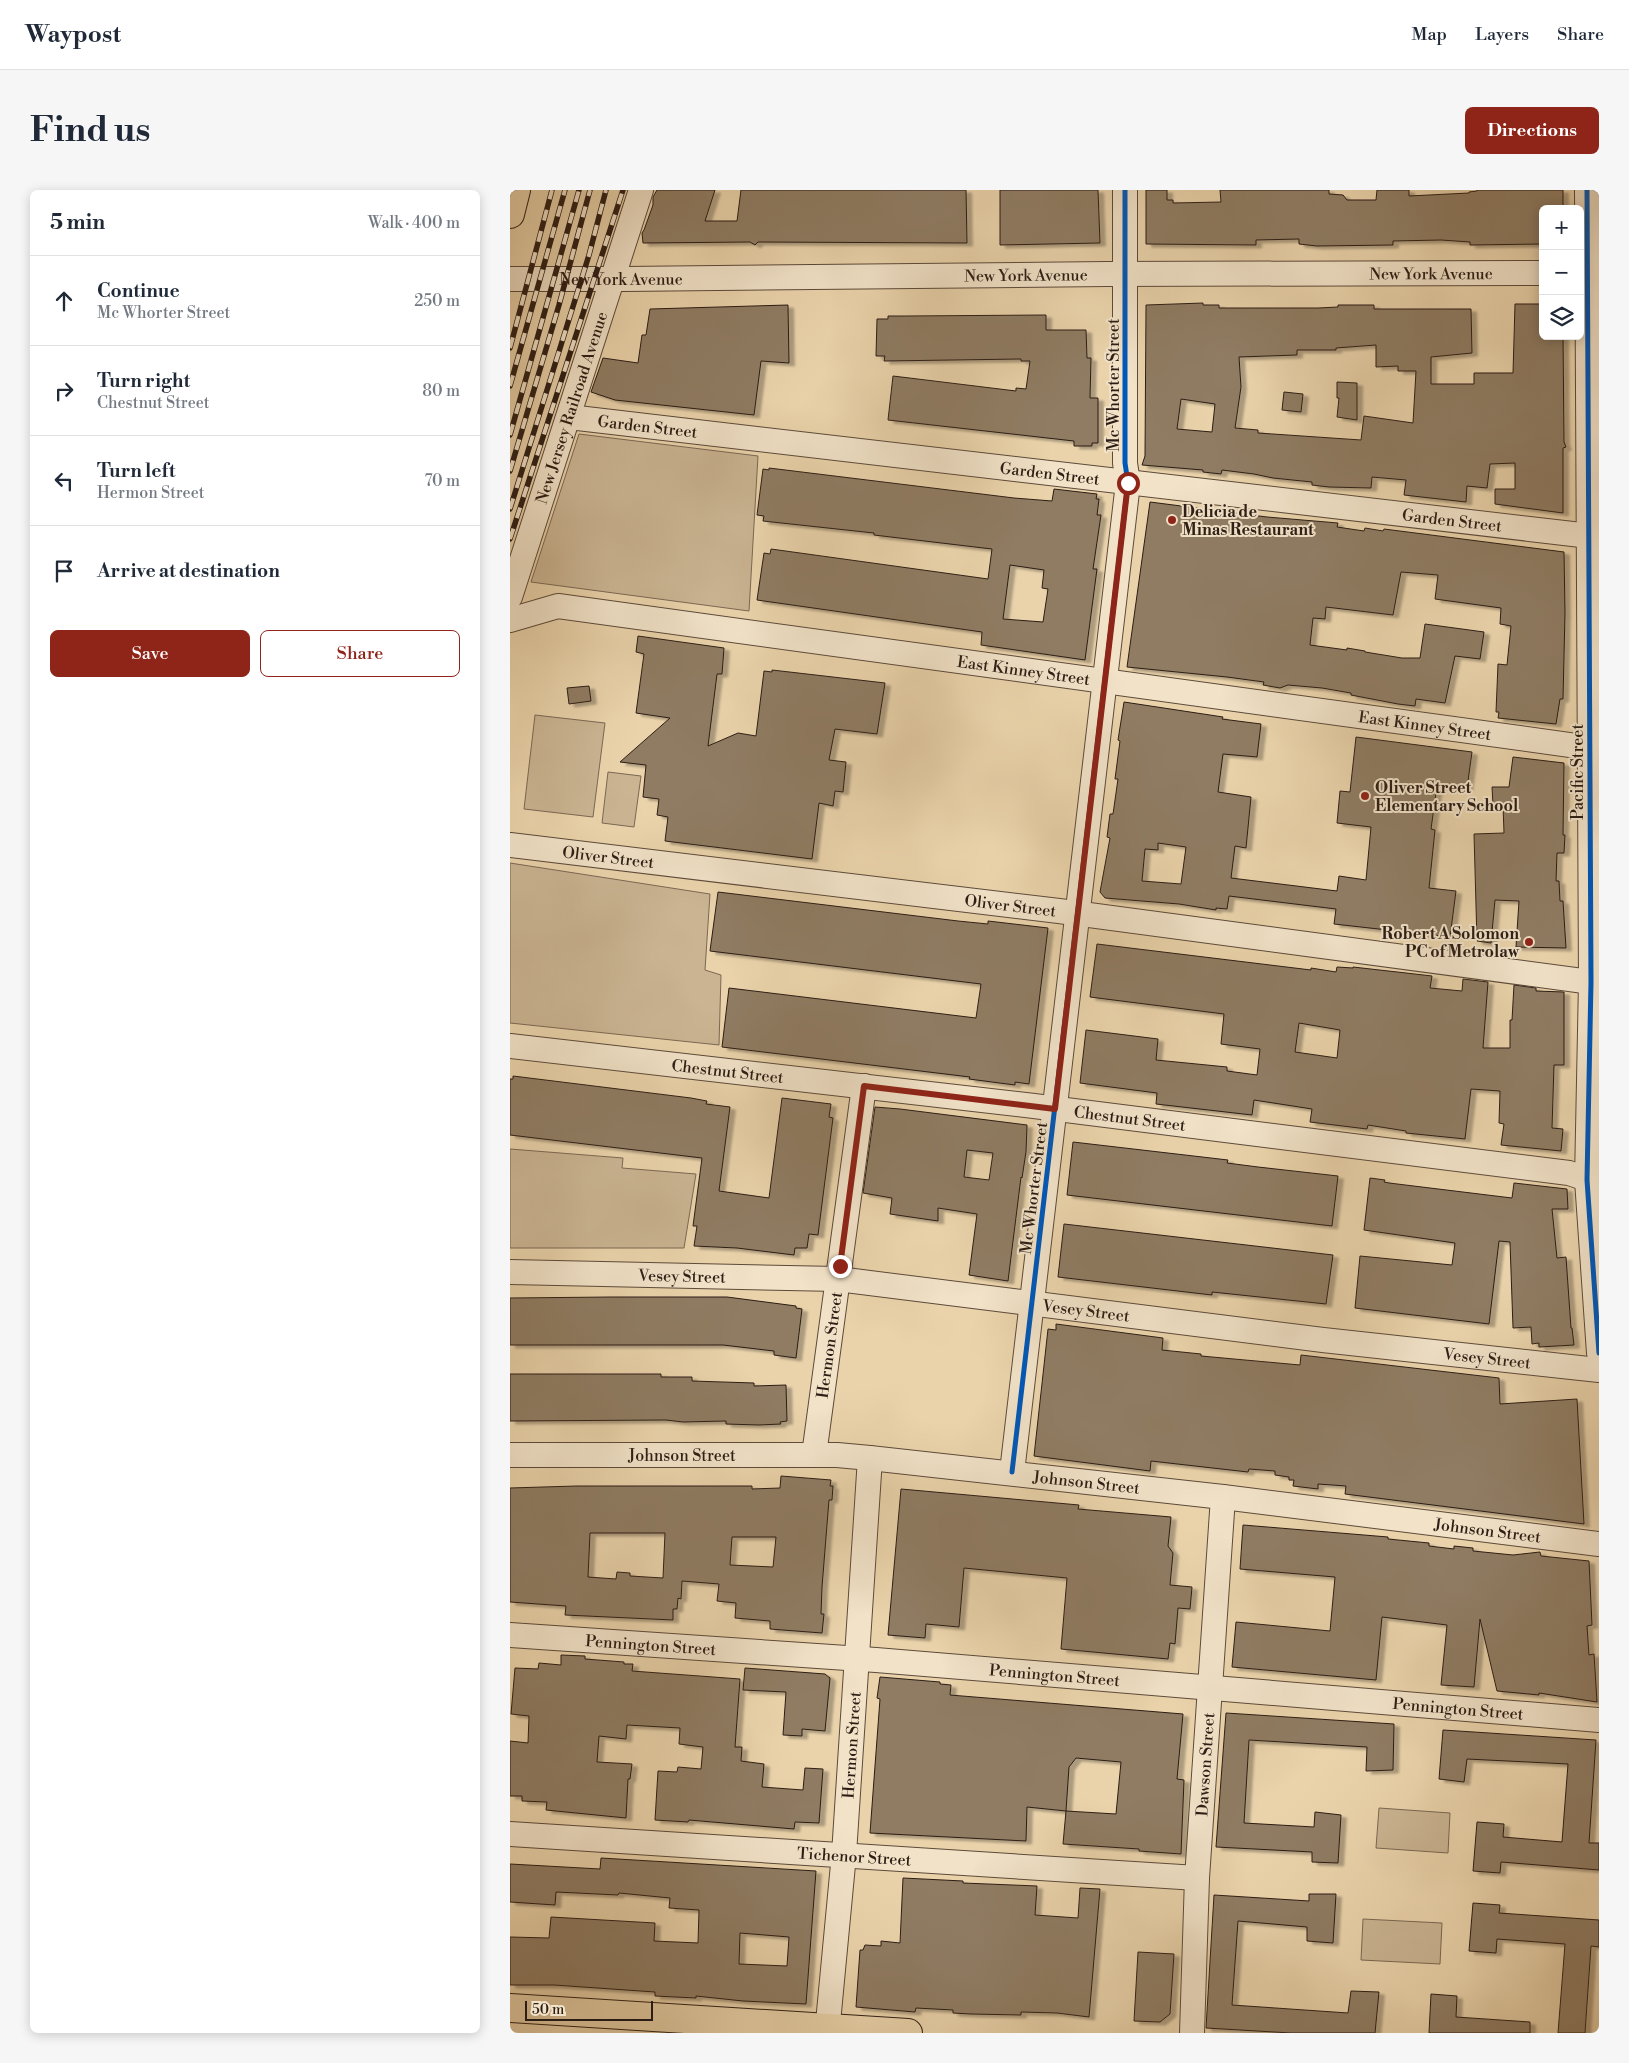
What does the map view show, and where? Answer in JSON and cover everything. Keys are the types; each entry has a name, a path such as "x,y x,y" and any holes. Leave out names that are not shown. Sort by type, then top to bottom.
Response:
{"main road":[{"path":"510,214 516,190"},
{"path":"510,2008 827,2030 908,2033"}],"street":[{"name":"New Jersey Railroad Avenue","path":"510,596 641,190"},
{"name":"Mc Whorter Street","path":"1012,1472 1076,913 1128,483 1125,464 1125,190"},
{"name":"Pacific Street","path":"1587,190 1594,476 1590,536 1594,657 1595,983 1593,1182 1599,1353"},
{"name":"New York Avenue","path":"510,279 1539,273"},
{"name":"Garden Street","path":"569,417 1590,536"},
{"name":"East Kinney Street","path":"510,620 558,606 748,634 1105,680 1594,749"},
{"name":"Oliver Street","path":"510,845 1076,913 1595,983"},
{"name":"Chestnut Street","path":"510,1046 864,1086 1569,1173 1593,1182"},
{"name":"Hermon Street","path":"814,1455 864,1086"},
{"name":"Vesey Street","path":"510,1272 838,1279 1323,1340 1599,1370"},
{"name":"Johnson Street","path":"510,1455 814,1455 870,1458 1012,1472 1599,1544"},
{"name":"Hermon Street","path":"827,2030 844,1854 870,1458"},
{"name":"Dawson Street","path":"1192,2033 1197,1878 1223,1497"},
{"name":"Pennington Street","path":"510,1635 858,1659 1599,1720"},
{"name":"Tichenor Street","path":"510,1834 1197,1878"}],"shaded area":[{"path":"579,434 758,456 749,611 531,582"},
{"path":"535,715 605,723 593,817 524,809"},
{"path":"608,772 641,776 634,827 602,823"},
{"path":"510,863 710,894 705,970 721,975 719,1045 510,1023"},
{"path":"510,1149 623,1158 622,1168 696,1174 684,1248 510,1248"},
{"path":"1379,1808 1450,1813 1448,1853 1376,1848"},
{"path":"1363,1919 1442,1923 1440,1964 1361,1960"}],"building":[{"path":"657,190 715,190 705,221 737,221 741,190 966,190 967,243 758,242 755,245 750,242 643,243 642,233"},
{"path":"1000,190 1098,190 1100,243 1000,245"},
{"path":"1146,190 1167,190 1167,200 1173,200 1173,203 1221,202 1220,190 1329,190 1329,194 1343,195 1347,200 1376,200 1377,190 1409,190 1409,196 1469,193 1477,190 1563,190 1563,205 1539,205 1539,244 1470,245 1470,242 1441,240 1393,241 1393,245 1317,246 1299,244 1299,239 1256,240 1256,245 1146,244"},
{"path":"1203,303 1203,305 1219,305 1219,308 1318,308 1338,307 1338,305 1374,305 1374,309 1471,309 1472,353 1431,357 1431,384 1474,384 1474,373 1513,373 1515,304 1539,304 1539,340 1563,340 1564,442 1566,447 1563,448 1563,513 1495,504 1495,489 1515,489 1515,463 1490,464 1487,488 1467,486 1466,502 1404,495 1406,480 1372,477 1371,488 1329,487 1312,485 1312,482 1222,470 1221,474 1203,472 1203,470 1142,465 1145,456 1146,305","holes":["1376,345 1376,367 1398,366 1398,371 1416,371 1413,423 1364,416 1361,440 1258,433 1258,430 1235,428 1241,387 1239,357 1297,355 1297,350 1336,350 1336,348","1181,399 1215,404 1212,432 1177,429"]},
{"path":"788,305 789,363 761,361 754,415 615,400 591,392 603,358 638,363 642,335 646,335 650,309"},
{"path":"1046,315 1046,330 1086,330 1087,358 1091,358 1090,398 1098,398 1098,443 1092,443 1092,446 1074,446 1074,441 888,420 893,376 1016,391 1016,388 1026,389 1030,361 1021,361 1021,359 884,361 885,356 876,356 877,319 888,319 888,316"},
{"path":"1337,382 1357,383 1357,420 1337,417 1339,398 1337,398"},
{"path":"1284,392 1303,394 1301,412 1282,410"},
{"path":"769,468 1052,501 1054,489 1097,494 1096,499 1099,499 1097,515 1101,515 1093,569 1097,569 1085,660 981,645 982,632 757,600 764,553 770,554 771,549 988,579 992,549 874,535 874,533 763,521 764,516 757,515 763,469 769,470","holes":["1010,565 1044,570 1042,588 1048,589 1043,622 1003,619"]},
{"path":"1150,502 1267,517 1338,523 1337,527 1364,531 1365,528 1383,531 1384,529 1564,552 1563,699 1560,699 1556,724 1498,718 1499,712 1496,712 1498,664 1507,665 1511,626 1500,624 1501,608 1435,599 1438,575 1401,572 1393,615 1326,607 1325,619 1313,618 1310,645 1347,650 1347,648 1402,658 1420,658 1425,624 1484,632 1480,659 1455,656 1445,703 1416,699 1415,706 1322,688 1288,685 1280,688 1263,685 1264,682 1127,667"},
{"path":"638,636 724,648 722,674 717,674 708,746 738,733 756,736 764,671 772,672 772,670 885,683 877,734 835,729 829,760 846,762 843,792 835,791 833,806 819,803 812,859 665,841 668,817 657,815 659,799 643,797 646,765 620,762 670,718 636,713 644,654 636,652"},
{"path":"589,686 591,701 569,704 567,688"},
{"path":"1124,702 1261,724 1257,757 1223,754 1218,792 1251,797 1246,848 1235,846 1231,878 1337,891 1339,876 1366,880 1371,827 1337,823 1340,791 1350,792 1356,737 1472,752 1467,788 1437,786 1431,829 1435,830 1429,888 1456,891 1450,937 1334,924 1336,909 1229,896 1227,909 1216,908 1216,910 1179,904 1105,898 1100,892 1110,838 1107,837 1110,814 1113,814 1118,779 1115,779 1120,741 1118,740","holes":["1158,843 1186,847 1181,884 1142,881 1145,849 1158,850"]},
{"path":"1513,757 1564,763 1564,853 1557,853 1556,881 1559,881 1560,901 1563,901 1566,948 1516,947 1519,901 1495,900 1491,943 1477,941 1474,834 1504,833 1503,805 1493,805 1492,787 1509,787"},
{"path":"718,892 958,921 988,924 988,921 1048,928 1029,1084 1015,1082 1015,1085 969,1079 970,1077 722,1047 729,988 976,1018 981,984 710,951"},
{"path":"1097,944 1311,970 1311,968 1336,972 1337,967 1353,967 1432,976 1430,988 1462,991 1463,979 1488,982 1483,1048 1510,1048 1510,1020 1512,1020 1514,985 1536,988 1536,991 1564,992 1564,1065 1554,1065 1552,1128 1563,1129 1561,1151 1501,1145 1504,1124 1499,1123 1500,1091 1471,1089 1465,1139 1406,1133 1406,1131 1368,1125 1367,1129 1310,1122 1312,1109 1254,1100 1252,1115 1156,1104 1157,1093 1080,1083 1086,1030 1158,1039 1156,1060 1227,1067 1227,1071 1257,1075 1260,1049 1221,1044 1224,1014 1090,997","holes":["1299,1023 1340,1030 1337,1058 1295,1052"]},
{"path":"513,1076 691,1098 707,1101 706,1104 730,1107 719,1191 769,1198 782,1098 831,1104 829,1117 833,1118 818,1235 809,1234 807,1248 795,1248 794,1255 737,1248 694,1246 697,1226 693,1226 702,1158 510,1135 510,1079 513,1079"},
{"path":"875,1107 1027,1125 1026,1152 1008,1281 969,1275 977,1214 938,1208 938,1221 890,1214 892,1198 863,1193","holes":["967,1150 993,1153 989,1180 964,1177"]},
{"path":"1073,1142 1228,1160 1227,1163 1338,1176 1332,1226 1067,1195"},
{"path":"1370,1178 1385,1180 1384,1182 1389,1183 1512,1198 1514,1183 1567,1189 1568,1209 1552,1209 1557,1258 1566,1257 1574,1345 1539,1347 1539,1343 1532,1344 1531,1327 1513,1328 1510,1242 1499,1241 1489,1324 1355,1308 1360,1256 1452,1265 1455,1243 1364,1230"},
{"path":"1064,1224 1333,1255 1326,1304 1212,1292 1212,1295 1058,1277"},
{"path":"727,1297 796,1306 796,1308 802,1309 796,1358 774,1355 774,1351 723,1345 510,1345 510,1298"},
{"path":"1056,1324 1163,1338 1162,1350 1201,1354 1201,1356 1300,1365 1301,1355 1499,1378 1500,1404 1577,1399 1584,1524 1345,1494 1346,1486 1318,1484 1318,1489 1293,1486 1294,1480 1289,1480 1289,1477 1275,1475 1275,1471 1249,1469 1248,1472 1151,1461 1150,1471 1034,1456 1048,1329 1056,1330"},
{"path":"510,1374 661,1374 661,1377 692,1377 692,1381 754,1383 754,1386 786,1385 787,1421 780,1422 781,1424 759,1425 726,1424 726,1421 683,1422 666,1420 510,1421"},
{"path":"781,1476 831,1480 830,1486 833,1486 832,1500 829,1500 822,1587 821,1614 824,1614 822,1633 770,1629 770,1621 735,1618 736,1603 717,1601 719,1584 682,1581 681,1599 678,1598 677,1609 673,1609 673,1620 565,1615 566,1606 510,1602 510,1488 752,1486 752,1489 780,1488","holes":["590,1533 665,1533 663,1578 630,1576 630,1573 617,1572 616,1579 588,1577","732,1537 776,1537 773,1567 730,1565"]},
{"path":"901,1489 1079,1505 1078,1509 1171,1517 1168,1546 1173,1553 1170,1585 1192,1587 1190,1609 1178,1608 1175,1644 1170,1643 1168,1659 1061,1649 1067,1578 964,1568 959,1627 926,1624 925,1638 888,1635"},
{"path":"1243,1525 1388,1537 1388,1539 1429,1543 1429,1546 1454,1549 1454,1546 1473,1548 1473,1551 1513,1555 1540,1552 1541,1556 1589,1561 1592,1625 1587,1626 1589,1655 1594,1654 1597,1702 1539,1693 1539,1695 1497,1691 1480,1619 1474,1687 1441,1685 1447,1625 1382,1617 1376,1680 1232,1667 1236,1622 1330,1631 1335,1577 1240,1569"},
{"path":"561,1655 585,1656 585,1659 633,1664 632,1671 740,1679 735,1747 742,1747 741,1761 764,1764 762,1787 803,1790 805,1768 823,1769 819,1823 795,1822 794,1829 689,1820 688,1822 655,1820 658,1771 677,1772 678,1767 701,1769 703,1747 679,1744 680,1728 627,1725 626,1739 599,1736 597,1762 632,1764 630,1779 628,1779 626,1818 546,1810 547,1802 522,1801 522,1796 510,1796 510,1741 528,1743 529,1716 511,1714 515,1668 538,1669 539,1663 561,1665"},
{"path":"745,1668 825,1674 830,1678 825,1731 802,1729 802,1736 783,1735 786,1692 743,1690"},
{"path":"880,1677 940,1682 940,1684 951,1685 950,1695 1183,1714 1177,1779 1184,1780 1181,1854 1063,1844 1066,1811 1027,1807 1026,1841 870,1833 880,1699 877,1698","holes":["1076,1758 1121,1762 1116,1814 1066,1811 1069,1767"]},
{"path":"1226,1713 1394,1724 1393,1770 1366,1771 1367,1747 1249,1740 1244,1823 1314,1827 1315,1812 1341,1815 1338,1863 1312,1862 1312,1852 1216,1847"},
{"path":"1443,1730 1596,1740 1589,1843 1599,1843 1599,1870 1501,1862 1500,1873 1473,1871 1477,1822 1504,1824 1503,1837 1562,1842 1568,1764 1467,1759 1464,1782 1439,1779"},
{"path":"601,1858 816,1871 806,2004 743,2001 696,1996 696,1998 655,1996 655,1992 554,1985 510,1985 510,1937 549,1938 551,1917 655,1923 654,1941 698,1943 699,1910 669,1908 670,1898 619,1893 618,1895 556,1892 555,1905 510,1902 510,1864 600,1869","holes":["740,1933 789,1937 787,1966 739,1964"]},
{"path":"903,1878 1037,1886 1035,1915 1078,1918 1080,1888 1100,1889 1089,2017 1057,2013 1021,2012 1021,2015 971,2014 953,2013 953,2010 916,2008 915,2012 856,2007 860,1950 863,1950 865,1945 881,1946 881,1941 900,1943"},
{"path":"1309,1894 1336,1894 1333,1943 1307,1941 1307,1927 1238,1921 1232,2005 1348,2013 1351,1991 1379,1992 1375,2033 1291,2033 1206,2028 1214,1895 1309,1901"},
{"path":"1473,1903 1500,1905 1499,1913 1599,1920 1599,1947 1591,1946 1585,2033 1558,2033 1565,1944 1497,1939 1496,1953 1469,1951"},
{"path":"1138,1952 1174,1954 1170,2014 1160,2022 1134,2021"},
{"path":"1431,1994 1457,1996 1456,2017 1530,2022 1530,2033 1429,2033"}],"railway":[{"path":"510,348 552,190"},
{"path":"510,386 565,190"},
{"path":"510,435 579,190"},
{"path":"510,471 559,305 590,190"},
{"path":"510,509 589,255 606,190"},
{"path":"510,539 623,190"}],"cycle path":[{"path":"1012,1472 1128,483 1125,463 1125,190"},
{"path":"1587,190 1591,982 1587,1180 1599,1353"}],"place":[{"name":"Delicia de Minas Restaurant","path":"1172,520"},
{"name":"Oliver Street Elementary School","path":"1365,796"},
{"name":"Robert A Solomon PC of Metrolaw","path":"1529,942"}],"route":[{"path":"840,1266 864,1086 1055,1109 1078,898 1128,483"}]}
